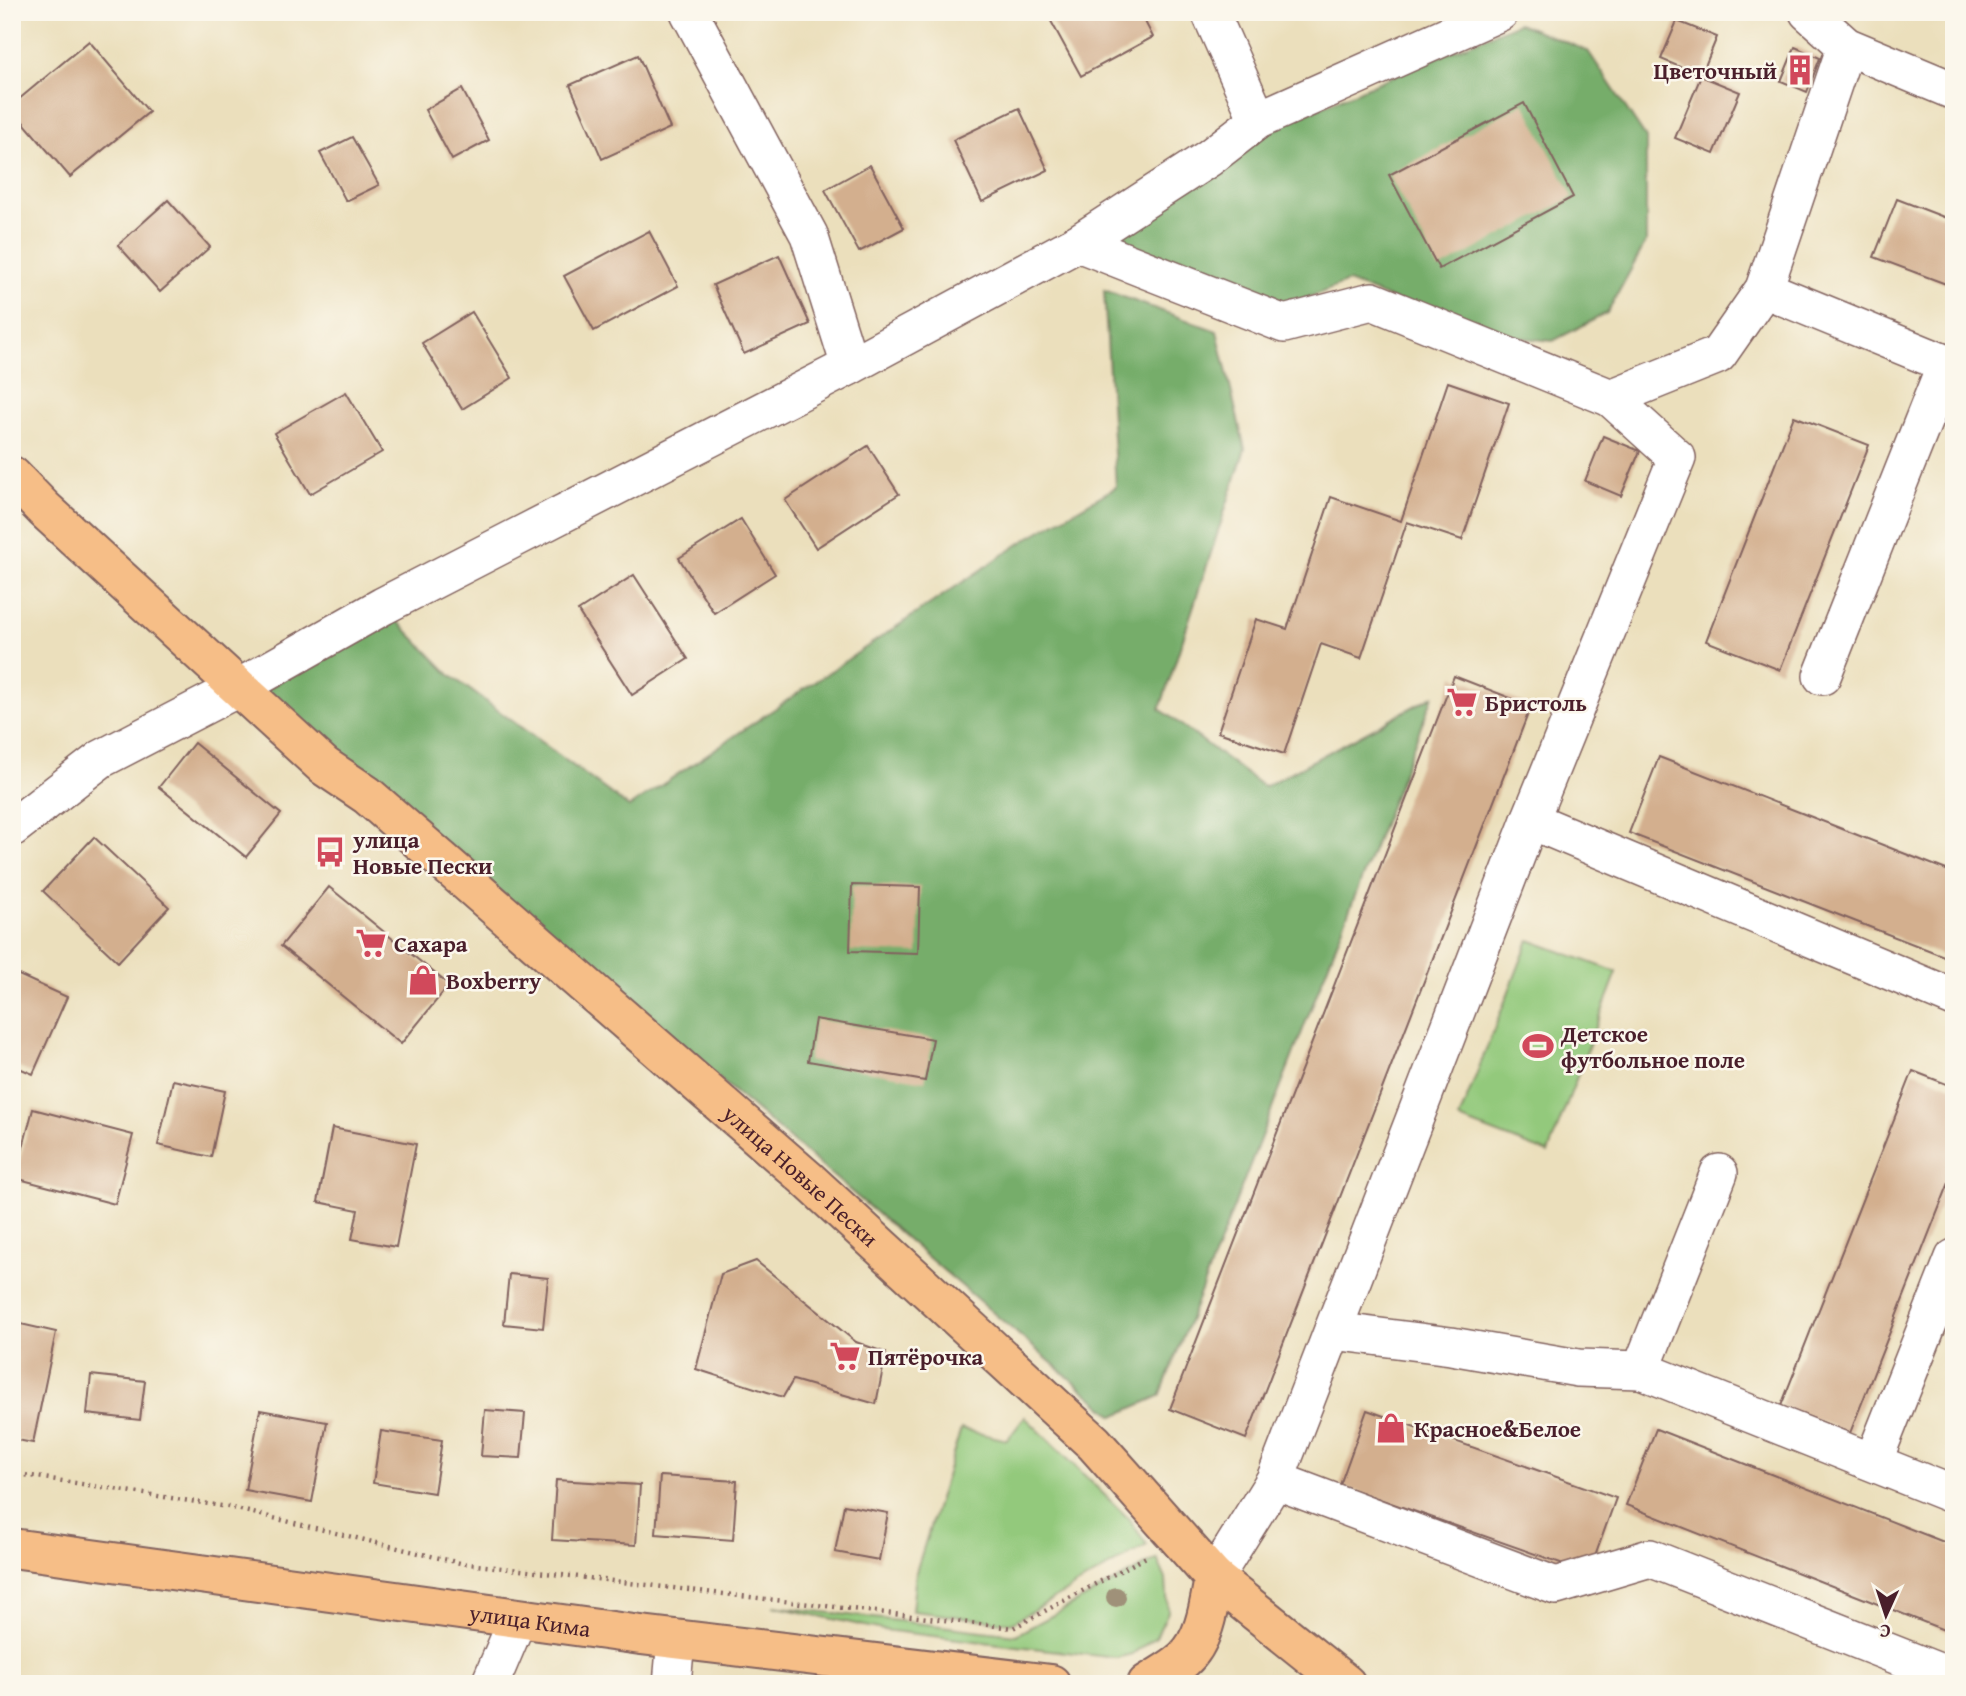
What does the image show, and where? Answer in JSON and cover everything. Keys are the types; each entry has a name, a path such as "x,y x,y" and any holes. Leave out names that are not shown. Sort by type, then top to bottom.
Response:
{"main road":[{"name":"улица Новые Пески","path":"12,476 44,509 324,766 367,795 806,1178 1094,1443 1214,1578 1346,1684"},
{"name":"улица Кима","path":"12,1548 676,1639 1051,1684"},
{"path":"1147,1684 1185,1658 1199,1637 1209,1609 1214,1578"}],"street":[{"path":"690,12 809,235 850,366"},
{"path":"1210,12 1258,120"},
{"path":"12,828 101,759 240,687 383,606 850,366 1078,243 1209,158 1258,120 1500,12"},
{"path":"1808,12 1846,47 1954,91"},
{"path":"1611,398 1718,355 1764,289 1846,47"},
{"path":"1078,243 1284,324 1372,301 1611,398 1677,458 1530,820 1275,1480 1214,1578"},
{"path":"1764,289 1950,365 1822,676"},
{"path":"1530,820 1954,998"},
{"path":"1642,1370 1719,1173"},
{"path":"1873,1462 1954,1258"},
{"path":"1333,1331 1451,1346 1578,1368 1642,1370 1954,1495"},
{"path":"1275,1480 1556,1586 1650,1558 1954,1678"},
{"path":"491,1684 518,1618"},
{"path":"672,1684 676,1639"}],"path":[{"path":"12,1473 228,1507 460,1563 1013,1628 1180,1540"}],"green space":[{"path":"1518,23 1588,51 1646,138 1646,242 1607,313 1553,341 1483,334 1348,282 1287,306 1130,251 1114,234 1264,131"},
{"path":"1104,290 1217,331 1245,449 1160,709 1264,787 1433,696 1160,1396 1114,1416 265,691 383,606 450,675 629,807 1028,538 1116,487"},
{"name":"Детское футбольное поле","path":"1529,940 1617,972 1548,1153 1459,1119"},
{"path":"1025,1417 1129,1519 1147,1545 1011,1623 912,1611 916,1572 961,1429 1007,1440"},
{"path":"1157,1559 1166,1579 1168,1612 1156,1637 1132,1654 1116,1658 883,1630 773,1606 1016,1635"}],"building":[{"path":"240,12 255,12 243,19"},
{"path":"1046,12 1140,12 1153,37 1081,76"},
{"path":"1677,21 1717,37 1701,76 1661,59"},
{"path":"89,41 149,112 70,177 12,109 12,105"},
{"name":"Цветочный","path":"1795,47 1820,58 1807,92 1781,81"},
{"path":"638,55 670,128 602,159 570,85"},
{"path":"1701,76 1740,92 1714,154 1675,138"},
{"path":"462,89 489,140 452,160 425,110"},
{"path":"1524,103 1573,197 1439,269 1389,175"},
{"path":"1019,108 1048,170 982,202 953,140"},
{"path":"352,137 379,185 346,201 320,153"},
{"path":"870,165 904,228 859,252 825,190"},
{"path":"1897,199 1954,221 1954,287 1874,257"},
{"path":"168,200 210,247 160,292 118,245"},
{"path":"649,231 678,286 594,331 564,276"},
{"path":"779,255 810,324 744,354 713,285"},
{"path":"472,312 512,378 462,409 422,343"},
{"path":"1448,382 1509,403 1462,540 1407,522 1361,658 1321,644 1284,754 1218,732 1256,619 1287,629 1331,497 1401,521"},
{"path":"346,392 382,452 310,494 274,433"},
{"path":"1794,416 1869,445 1780,670 1706,641"},
{"path":"1603,436 1640,451 1621,496 1585,481"},
{"path":"868,446 899,494 816,548 785,500"},
{"path":"741,519 775,574 714,613 679,558"},
{"path":"634,575 688,659 632,695 578,611"},
{"path":"1454,676 1531,706 1246,1439 1170,1409"},
{"path":"194,743 281,814 246,857 159,787"},
{"path":"1659,757 1954,873 1954,960 1629,833"},
{"path":"94,837 169,907 118,962 43,891"},
{"path":"852,885 920,887 918,953 850,951"},
{"path":"329,887 449,985 401,1044 281,946"},
{"path":"12,972 67,997 33,1074 12,1065"},
{"path":"815,1019 933,1039 925,1081 808,1061"},
{"path":"1913,1071 1954,1087 1954,1170 1850,1433 1781,1406"},
{"path":"173,1080 225,1091 211,1157 158,1145"},
{"path":"33,1109 133,1135 115,1204 15,1178"},
{"path":"332,1128 416,1144 396,1247 352,1239 358,1210 318,1202"},
{"path":"756,1261 856,1342 886,1353 876,1404 793,1380 783,1397 696,1369 721,1274"},
{"path":"509,1274 548,1278 543,1328 504,1324"},
{"path":"12,1322 56,1332 33,1443 12,1439"},
{"path":"91,1375 145,1381 140,1420 87,1414"},
{"path":"260,1410 327,1422 312,1502 245,1490"},
{"path":"485,1410 525,1413 521,1458 481,1456"},
{"path":"1367,1410 1616,1498 1589,1573 1340,1485"},
{"path":"1656,1429 1954,1546 1954,1634 1626,1505"},
{"path":"381,1431 442,1440 434,1493 373,1483"},
{"path":"660,1476 737,1481 733,1540 656,1534"},
{"path":"556,1480 640,1485 636,1545 552,1540"},
{"path":"844,1505 888,1513 879,1560 835,1552"}],"place":[{"name":"Цветочный","path":"1800,70"},
{"name":"Бристоль","path":"1462,702"},
{"name":"улица Новые Пески","path":"330,852"},
{"name":"Сахара","path":"371,943"},
{"name":"Boxberry","path":"423,980"},
{"name":"Детское футбольное поле","path":"1538,1046"},
{"name":"Пятёрочка","path":"845,1356"},
{"name":"Красное&Белое","path":"1391,1428"}]}
